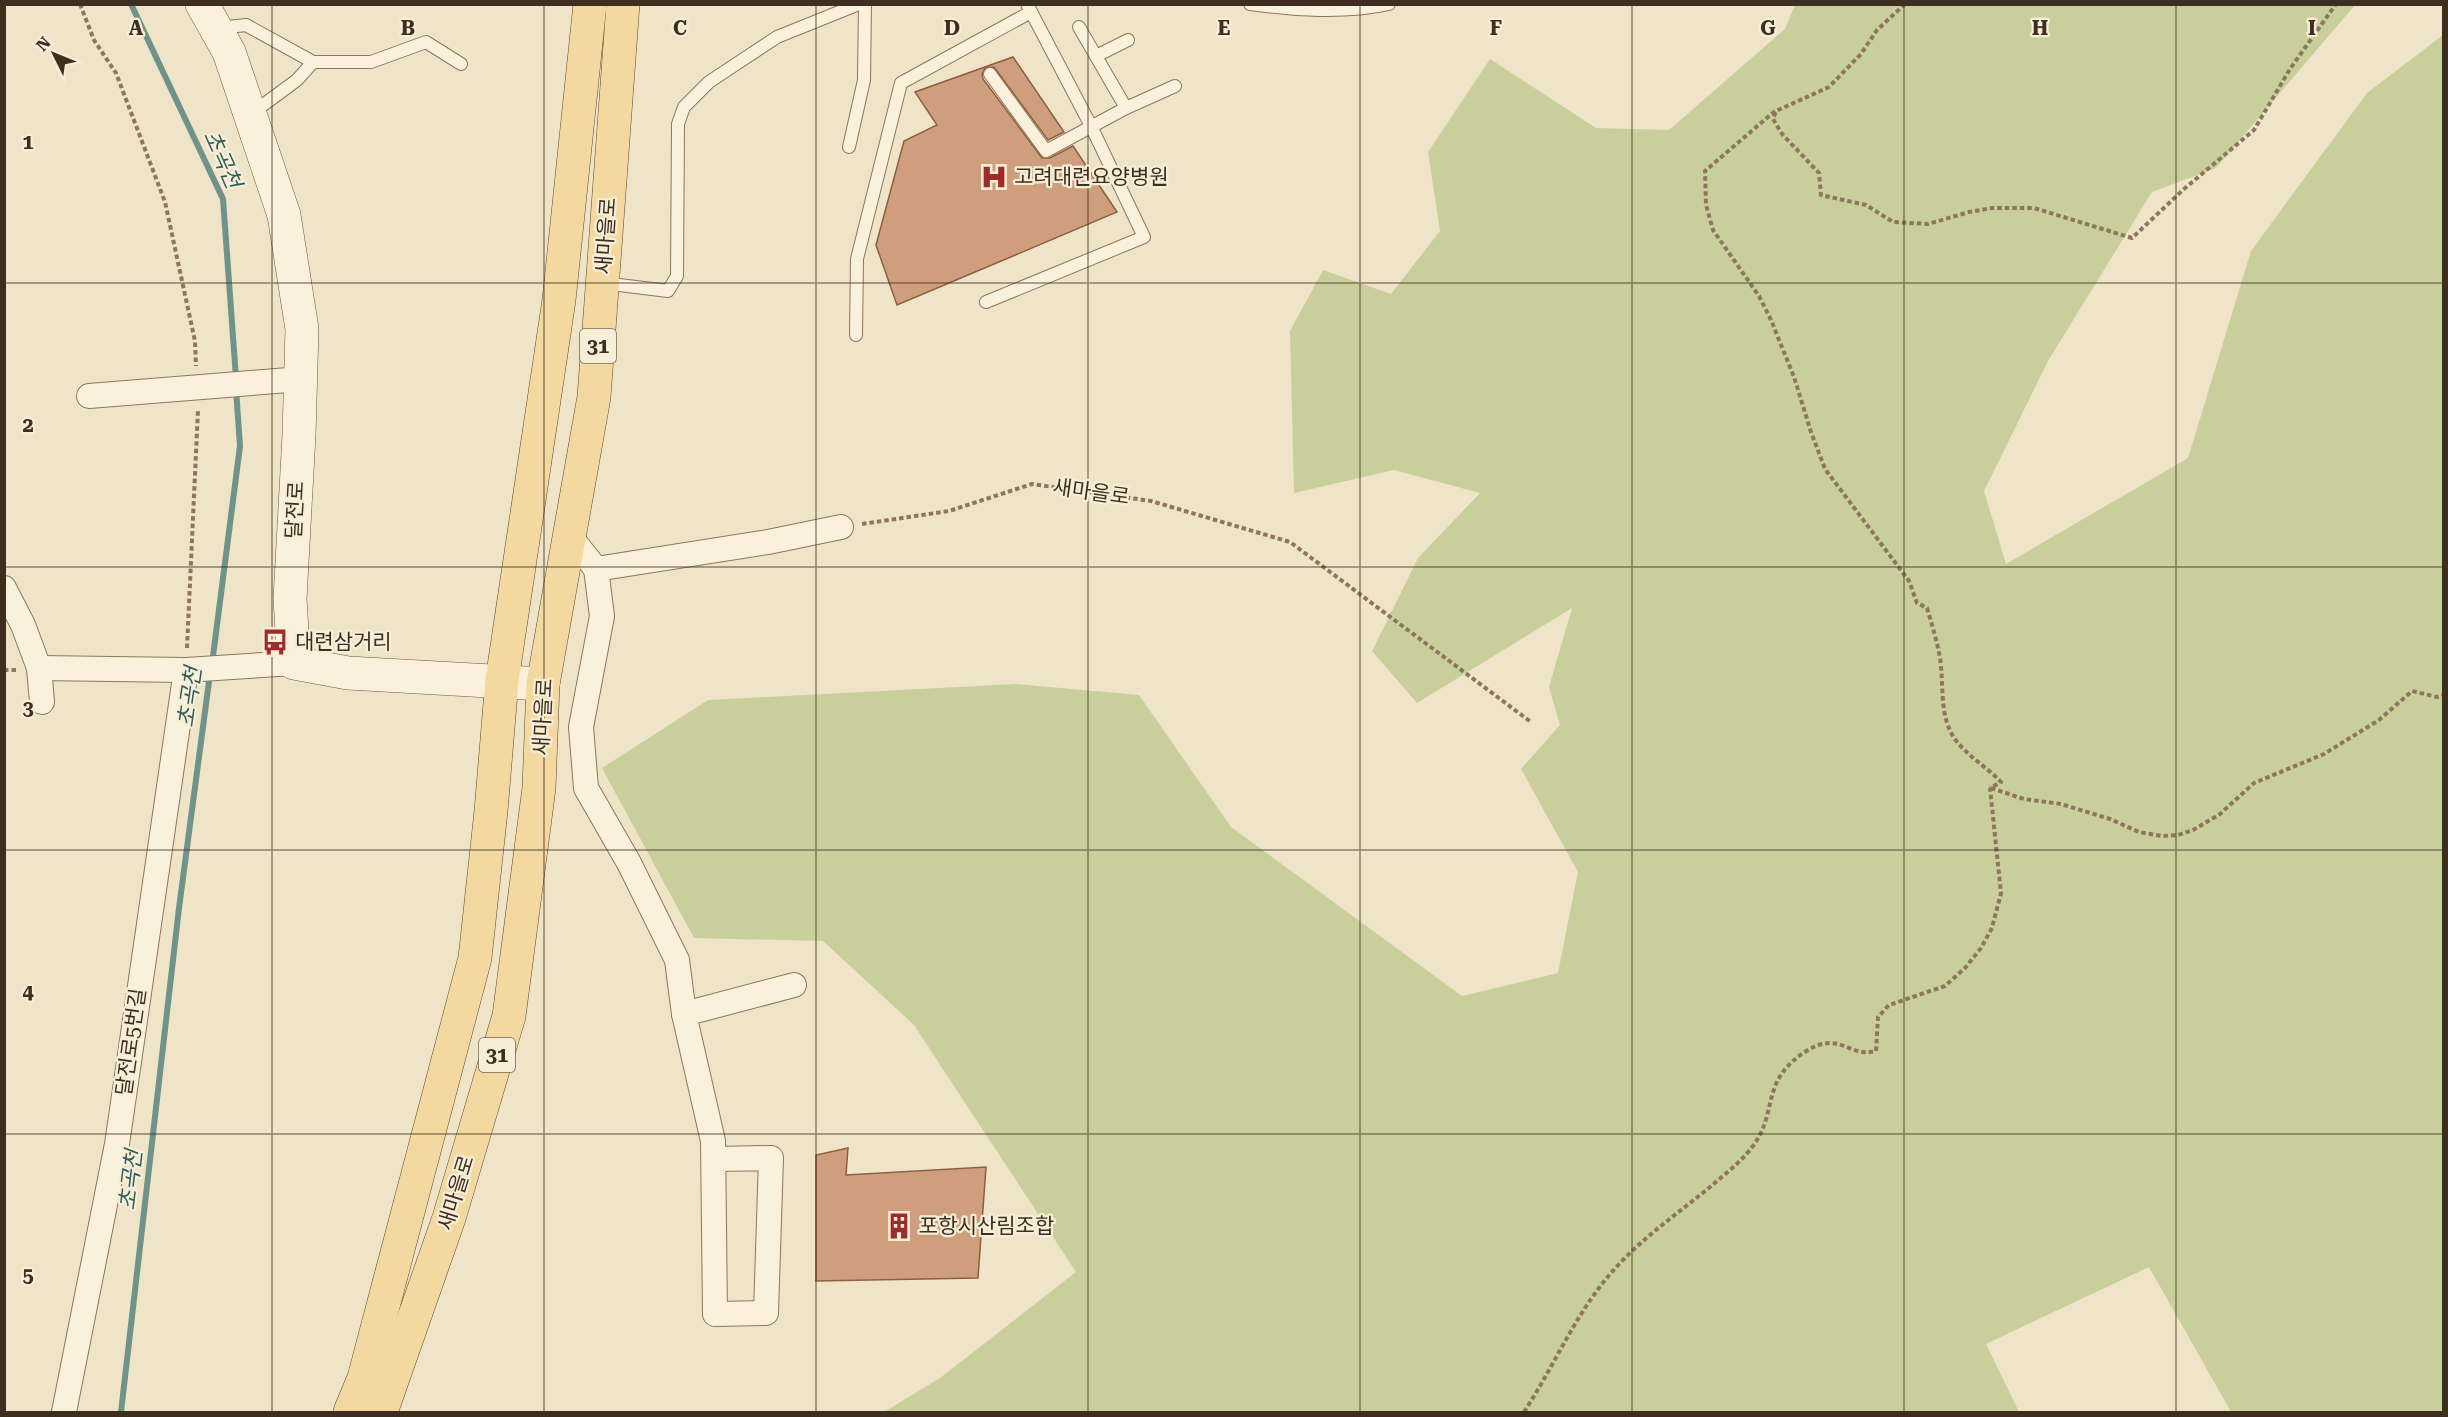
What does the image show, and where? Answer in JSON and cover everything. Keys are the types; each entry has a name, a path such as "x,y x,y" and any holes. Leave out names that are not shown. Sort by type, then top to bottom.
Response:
{"main road":[{"name":"새마을로","path":"350,1413 364,1378 475,958 492,811 502,681 559,300 590,4"},
{"name":"새마을로","path":"381,1413 449,1218 509,1016 539,788 543,684 594,397 623,4"}],"street":[{"name":"달전로","path":"209,16 229,52 284,215 302,329 295,380 290,599 294,663"},
{"path":"88,396 295,380"},
{"path":"596,569 768,542 841,527"},
{"path":"569,535 596,569 602,616 581,727 586,788 629,864 676,960 684,1014 713,1141 715,1314 766,1313 771,1158 715,1159"},
{"path":"4,588 23,625 39,668 42,702"},
{"path":"39,668 191,669 294,663 348,673 543,684"},
{"name":"달전로5번길","path":"64,1413 117,1144 191,669"},
{"path":"684,1014 794,985"}],"lane":[{"path":"602,283 668,291 677,276 678,124 684,107 709,82 777,37 859,4"},
{"path":"849,147 864,80 865,4"},
{"path":"1250,4 1289,10 1370,9 1389,4"},
{"path":"856,335 857,259 901,83 1029,8 1091,126 1144,237 986,302"},
{"path":"209,16 246,25 313,62 371,62 426,42 461,64"},
{"path":"1079,27 1126,108"},
{"path":"1096,56 1128,40"},
{"path":"250,114 297,80 313,62"},
{"path":"990,74 1046,151 1126,108 1175,86"}],"path":[{"path":"80,4 94,40 116,73 165,202 206,386 198,418 191,669"},
{"path":"1905,4 1877,30 1861,54 1829,87 1776,111 1706,171 1708,216 1720,242 1749,280 1771,320 1794,376 1811,432 1826,469 1909,580 1917,603 1927,608 1941,660 1947,724 1962,747 2001,782 1990,788"},
{"path":"1776,111 1773,119 1782,134 1819,173 1821,195 1866,205 1893,222 1928,224 1992,208 2034,208 2132,238 2184,189 2254,130 2290,69 2336,4"},
{"name":"새마을로","path":"841,527 949,512 1032,484 1151,501 1290,542 1531,722"},
{"path":"1990,788 2024,799 2061,804 2110,819 2139,832 2162,836 2178,835 2193,830 2220,814 2254,783 2324,754 2379,720 2412,691 2437,697 2444,695"},
{"path":"1524,1413 1572,1328 1606,1278 1632,1252 1733,1168 1753,1146 1765,1123 1774,1086 1785,1069 1809,1049 1823,1043 1839,1042 1864,1054 1876,1051 1878,1017 1889,1005 1945,986 1965,968 1981,948 1992,928 2001,893 1990,788"}],"green space":[{"path":"1795,5 2355,5 2216,168 2152,192 2048,361 1984,491 2006,564 2188,458 2251,251 2367,93 2443,35 2443,1412 2231,1412 2149,1267 1986,1344 2019,1412 884,1412 940,1378 1076,1272 914,1025 823,941 694,938 602,768 708,700 1016,684 1139,695 1231,827 1462,996 1558,973 1578,872 1521,769 1560,725 1549,687 1572,608 1417,703 1372,651 1418,558 1480,493 1394,470 1294,493 1290,331 1323,270 1391,294 1440,231 1428,152 1490,59 1596,128 1669,130 1785,29"}],"building":[{"path":"1013,57 1064,132 1048,140 994,67 985,68 982,74 983,79 1042,158 1050,158 1073,146 1117,212 897,305 876,245 904,141 937,125 915,92"},
{"name":"포항시산림조합","path":"848,1148 846,1175 986,1167 978,1278 816,1281 816,1155"}],"waterway":[{"name":"초곡천","path":"131,4 223,199 236,378"},
{"name":"초곡천","path":"212,664 240,446 236,389"},
{"name":"초곡천","path":"121,1412 179,908 210,674"}],"place":[{"name":"고려대련요양병원","path":"994,177"},
{"name":"대련삼거리","path":"275,642"},
{"name":"포항시산림조합","path":"899,1226"}]}
